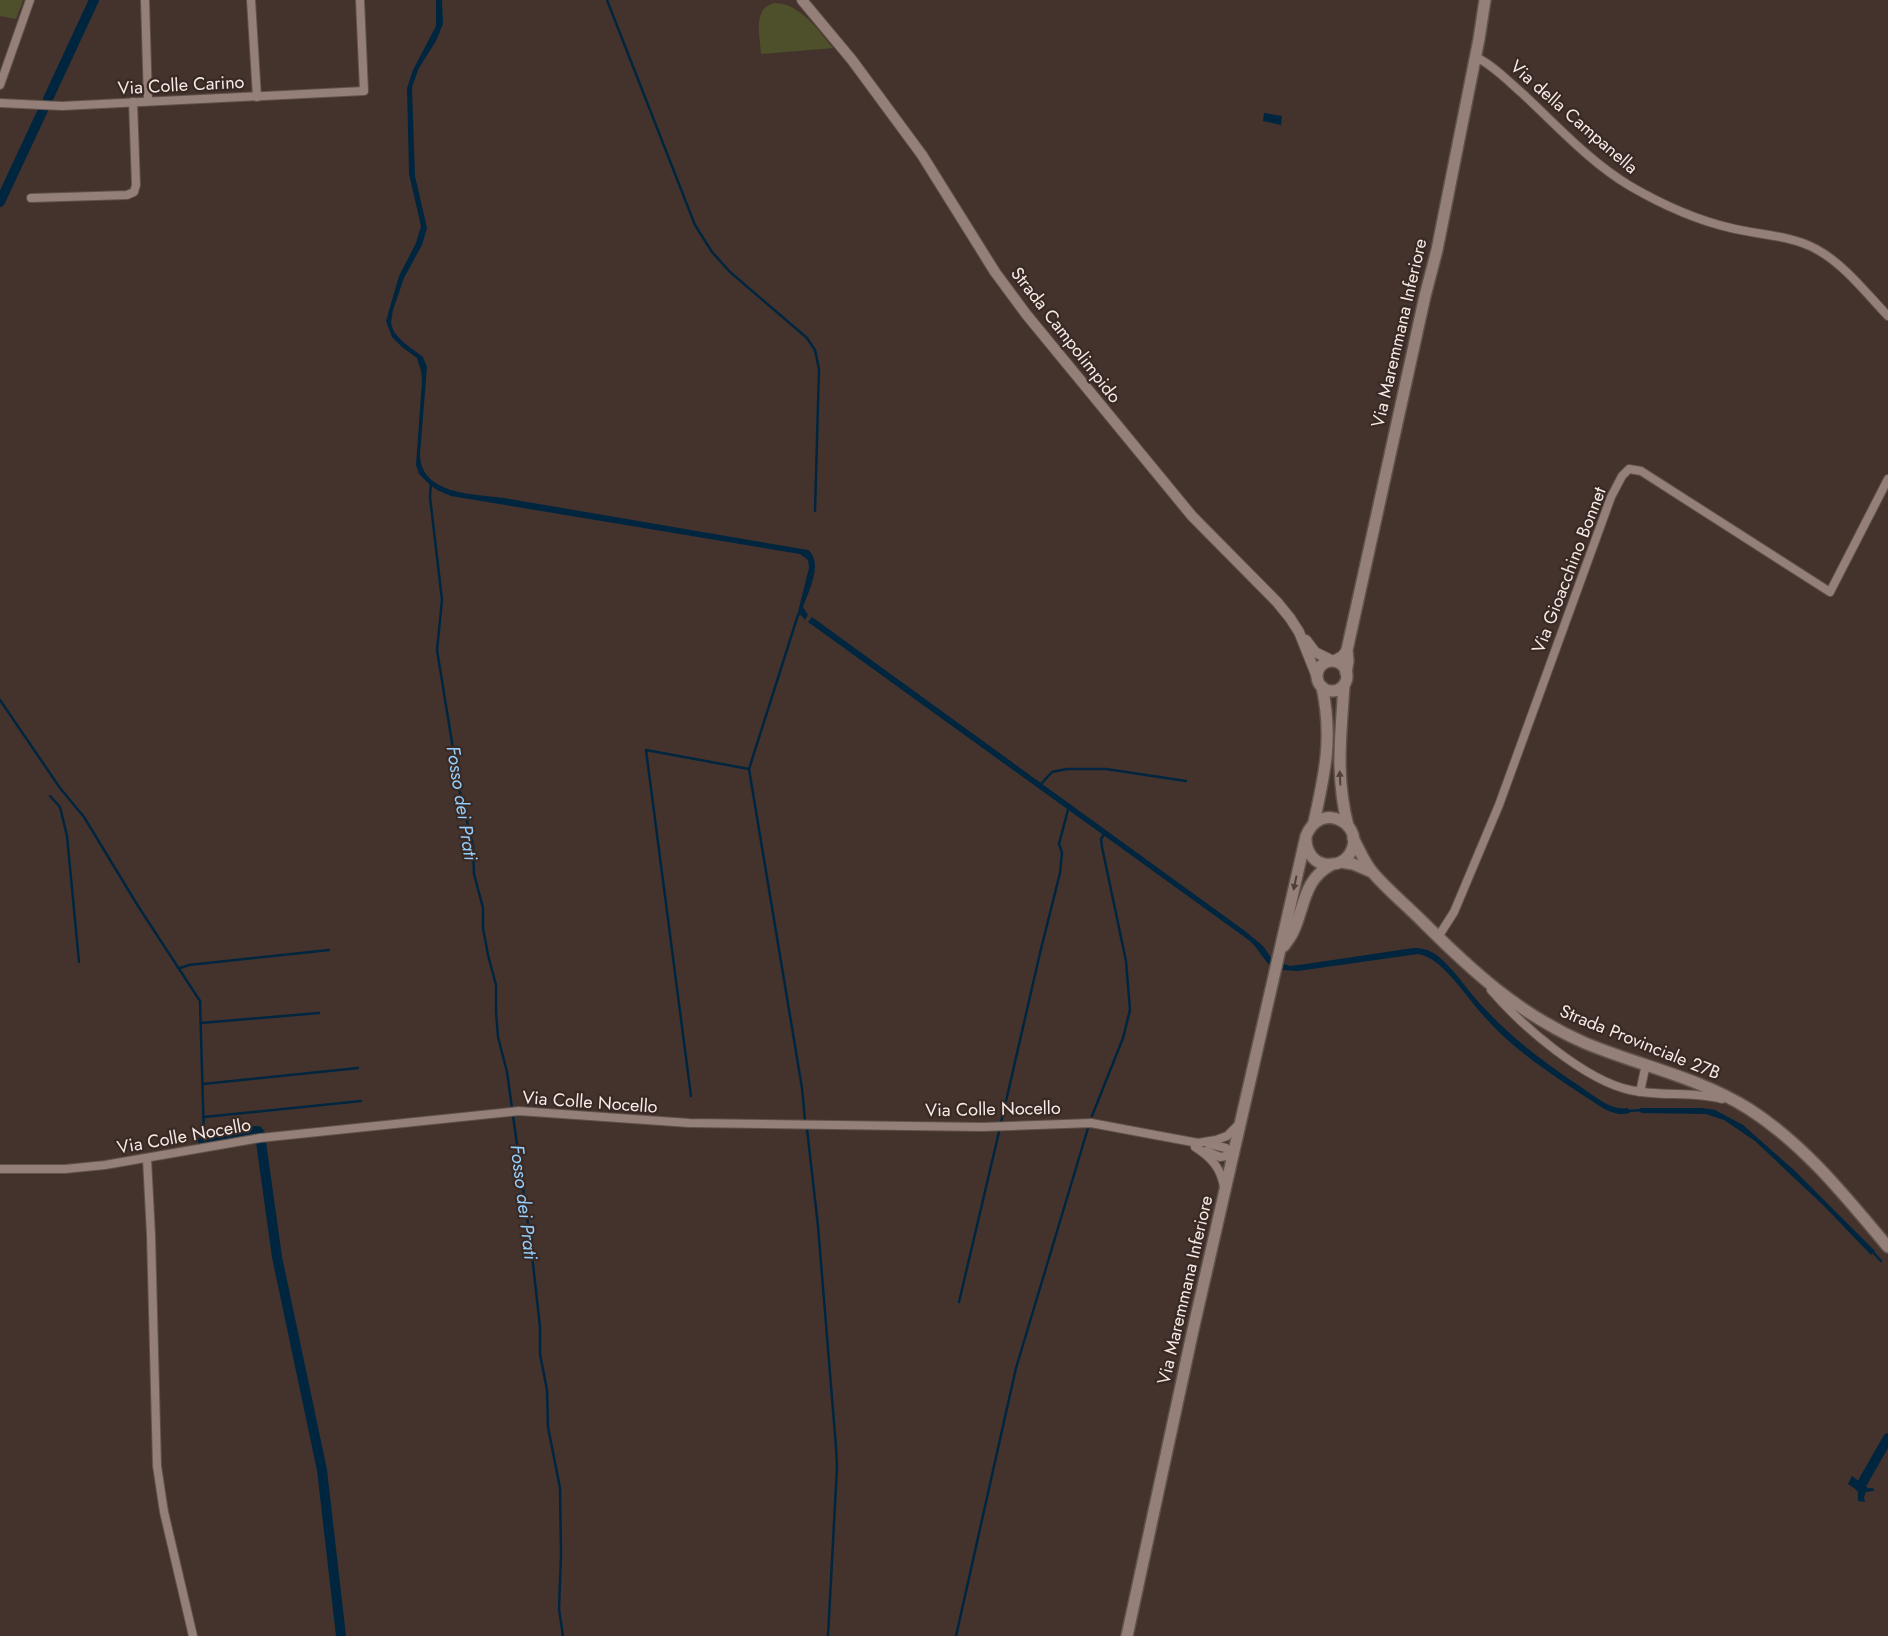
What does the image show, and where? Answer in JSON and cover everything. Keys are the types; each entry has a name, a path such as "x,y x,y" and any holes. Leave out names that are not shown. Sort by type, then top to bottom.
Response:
{"main road":[{"name":"Via Maremmana Inferiore","path":"1348,826 1340,782 1340,749 1348,661 1347,650 1422,305 1437,250 1476,57 1485,0"},
{"path":"1314,822 1324,777 1328,741 1327,714 1320,682 1318,672 1323,664 1333,662 1342,665 1345,679 1340,688 1331,691 1320,682"},
{"path":"1321,818 1336,818 1348,826 1374,874 1358,865 1317,861 1308,850 1306,836 1309,828 1321,818"},
{"name":"Via Maremmana Inferiore","path":"1127,1636 1233,1155 1281,952 1306,836"},
{"path":"1336,863 1351,852 1353,838"},
{"name":"Via Maremmana Inferiore","path":"1281,952 1293,932 1310,884 1320,872 1336,863"},
{"name":"Strada Provinciale 27B","path":"1374,874 1438,937 1507,999 1566,1034 1601,1049 1700,1083 1741,1104 1775,1128 1807,1156 1836,1186 1888,1247"}],"street":[{"path":"0,85 30,0"},
{"path":"145,0 148,101"},
{"path":"251,0 257,96"},
{"name":"Via Colle Carino","path":"0,104 62,106 364,91 360,0"},
{"name":"Strada Campolimpido","path":"802,0 852,60 922,155 986,258 1020,307 1183,506 1277,602 1299,632 1320,682"},
{"name":"Via della Campanella","path":"1476,57 1501,74 1603,167 1625,183 1647,195 1705,220 1730,228 1784,238 1817,250 1840,266 1888,316"},
{"path":"31,198 127,195 134,192 136,185 133,102"},
{"name":"Via Gioacchino Bonnet","path":"1438,937 1454,912 1499,805 1611,497 1622,476 1629,468 1641,471 1830,592 1888,479"},
{"path":"1299,632 1315,652 1333,662 1347,650"},
{"path":"1482,978 1505,1007 1521,1022 1568,1058 1609,1083 1640,1092 1702,1094 1741,1104"},
{"path":"1640,1092 1646,1064"},
{"name":"Via Colle Nocello","path":"0,1169 65,1169 147,1159 278,1136 520,1111 688,1123 982,1127 1085,1123 1108,1125 1196,1145"},
{"path":"1196,1145 1227,1136 1234,1131 1242,1119"},
{"path":"1196,1145 1221,1146 1233,1155"},
{"path":"1196,1145 1218,1168 1224,1182 1225,1194"},
{"path":"147,1159 151,1235 157,1466 164,1512 193,1636"}],"green space":[{"path":"0,0 23,0 16,19 0,16"},
{"path":"774,3 783,4 800,12 815,26 833,48 761,54 760,17 767,6"}],"water":[{"path":"436,0 442,0 443,24 436,41 419,68 412,87 415,176 427,228 422,245 404,278 393,310 391,323 394,332 403,342 423,357 427,367 420,454 422,467 429,478 451,490 808,550 813,556 815,570 803,607 808,615 805,620 798,612 809,568 808,560 800,554 451,496 437,490 419,474 416,465 422,381 421,371 417,358 392,337 386,321 399,276 416,243 421,226 409,174 407,88 413,70 436,26"},
{"path":"1264,113 1282,116 1281,125 1263,121"},
{"path":"812,617 1245,931 1263,946 1274,962 1272,967 1250,941 808,622"},
{"path":"1420,948 1438,956 1451,968 1497,1021 1545,1062 1599,1100 1616,1108 1628,1108 1630,1113 1615,1113 1601,1107 1522,1052 1494,1027 1444,970 1427,957 1418,954 1298,971 1282,970 1284,964 1290,966"},
{"path":"1640,1108 1701,1108 1715,1110 1743,1125 1795,1171 1875,1251 1871,1255 1824,1206 1755,1141 1724,1120 1706,1114 1641,1113"},
{"path":"1852,1476 1868,1488 1873,1488 1874,1491 1866,1492 1865,1502 1858,1501 1858,1491 1848,1484"}],"waterway":[{"path":"48,99 94,0"},
{"path":"607,0 695,225 712,252 730,272 807,338 815,350 819,369 815,511"},
{"path":"0,202 43,110"},
{"name":"Fosso dei Prati","path":"431,483 430,497 442,600 437,650 460,792 473,846 474,874 483,908 483,928 496,985 498,1037 507,1072 531,1246 540,1327 540,1354 547,1390 548,1427 560,1488 561,1554 559,1609 563,1636"},
{"path":"800,613 749,769 802,1088 805,1120"},
{"path":"0,700 60,788 84,817 138,906 200,1001 204,1138"},
{"path":"691,1096 646,750 749,769"},
{"path":"1040,785 1052,772 1067,769 1106,769 1186,781"},
{"path":"50,796 60,807 67,836 79,962"},
{"path":"1001,1123 1060,873 1062,853 1059,844 1069,806"},
{"path":"1092,1116 1123,1038 1130,1010 1126,961 1102,847 1101,839 1105,833"},
{"path":"180,968 189,965 329,950"},
{"path":"201,1023 319,1013"},
{"path":"203,1084 358,1068"},
{"path":"204,1117 361,1101"},
{"path":"1626,1111 1643,1110"},
{"path":"956,1636 1016,1368 1088,1128"},
{"path":"807,1129 818,1226 837,1467 828,1636"},
{"path":"204,1138 203,1142 255,1131 258,1131 260,1134"},
{"path":"959,1302 999,1132"},
{"path":"261,1142 277,1257 322,1470 341,1636"},
{"path":"1871,1250 1881,1261"},
{"path":"1860,1487 1888,1438"}]}
